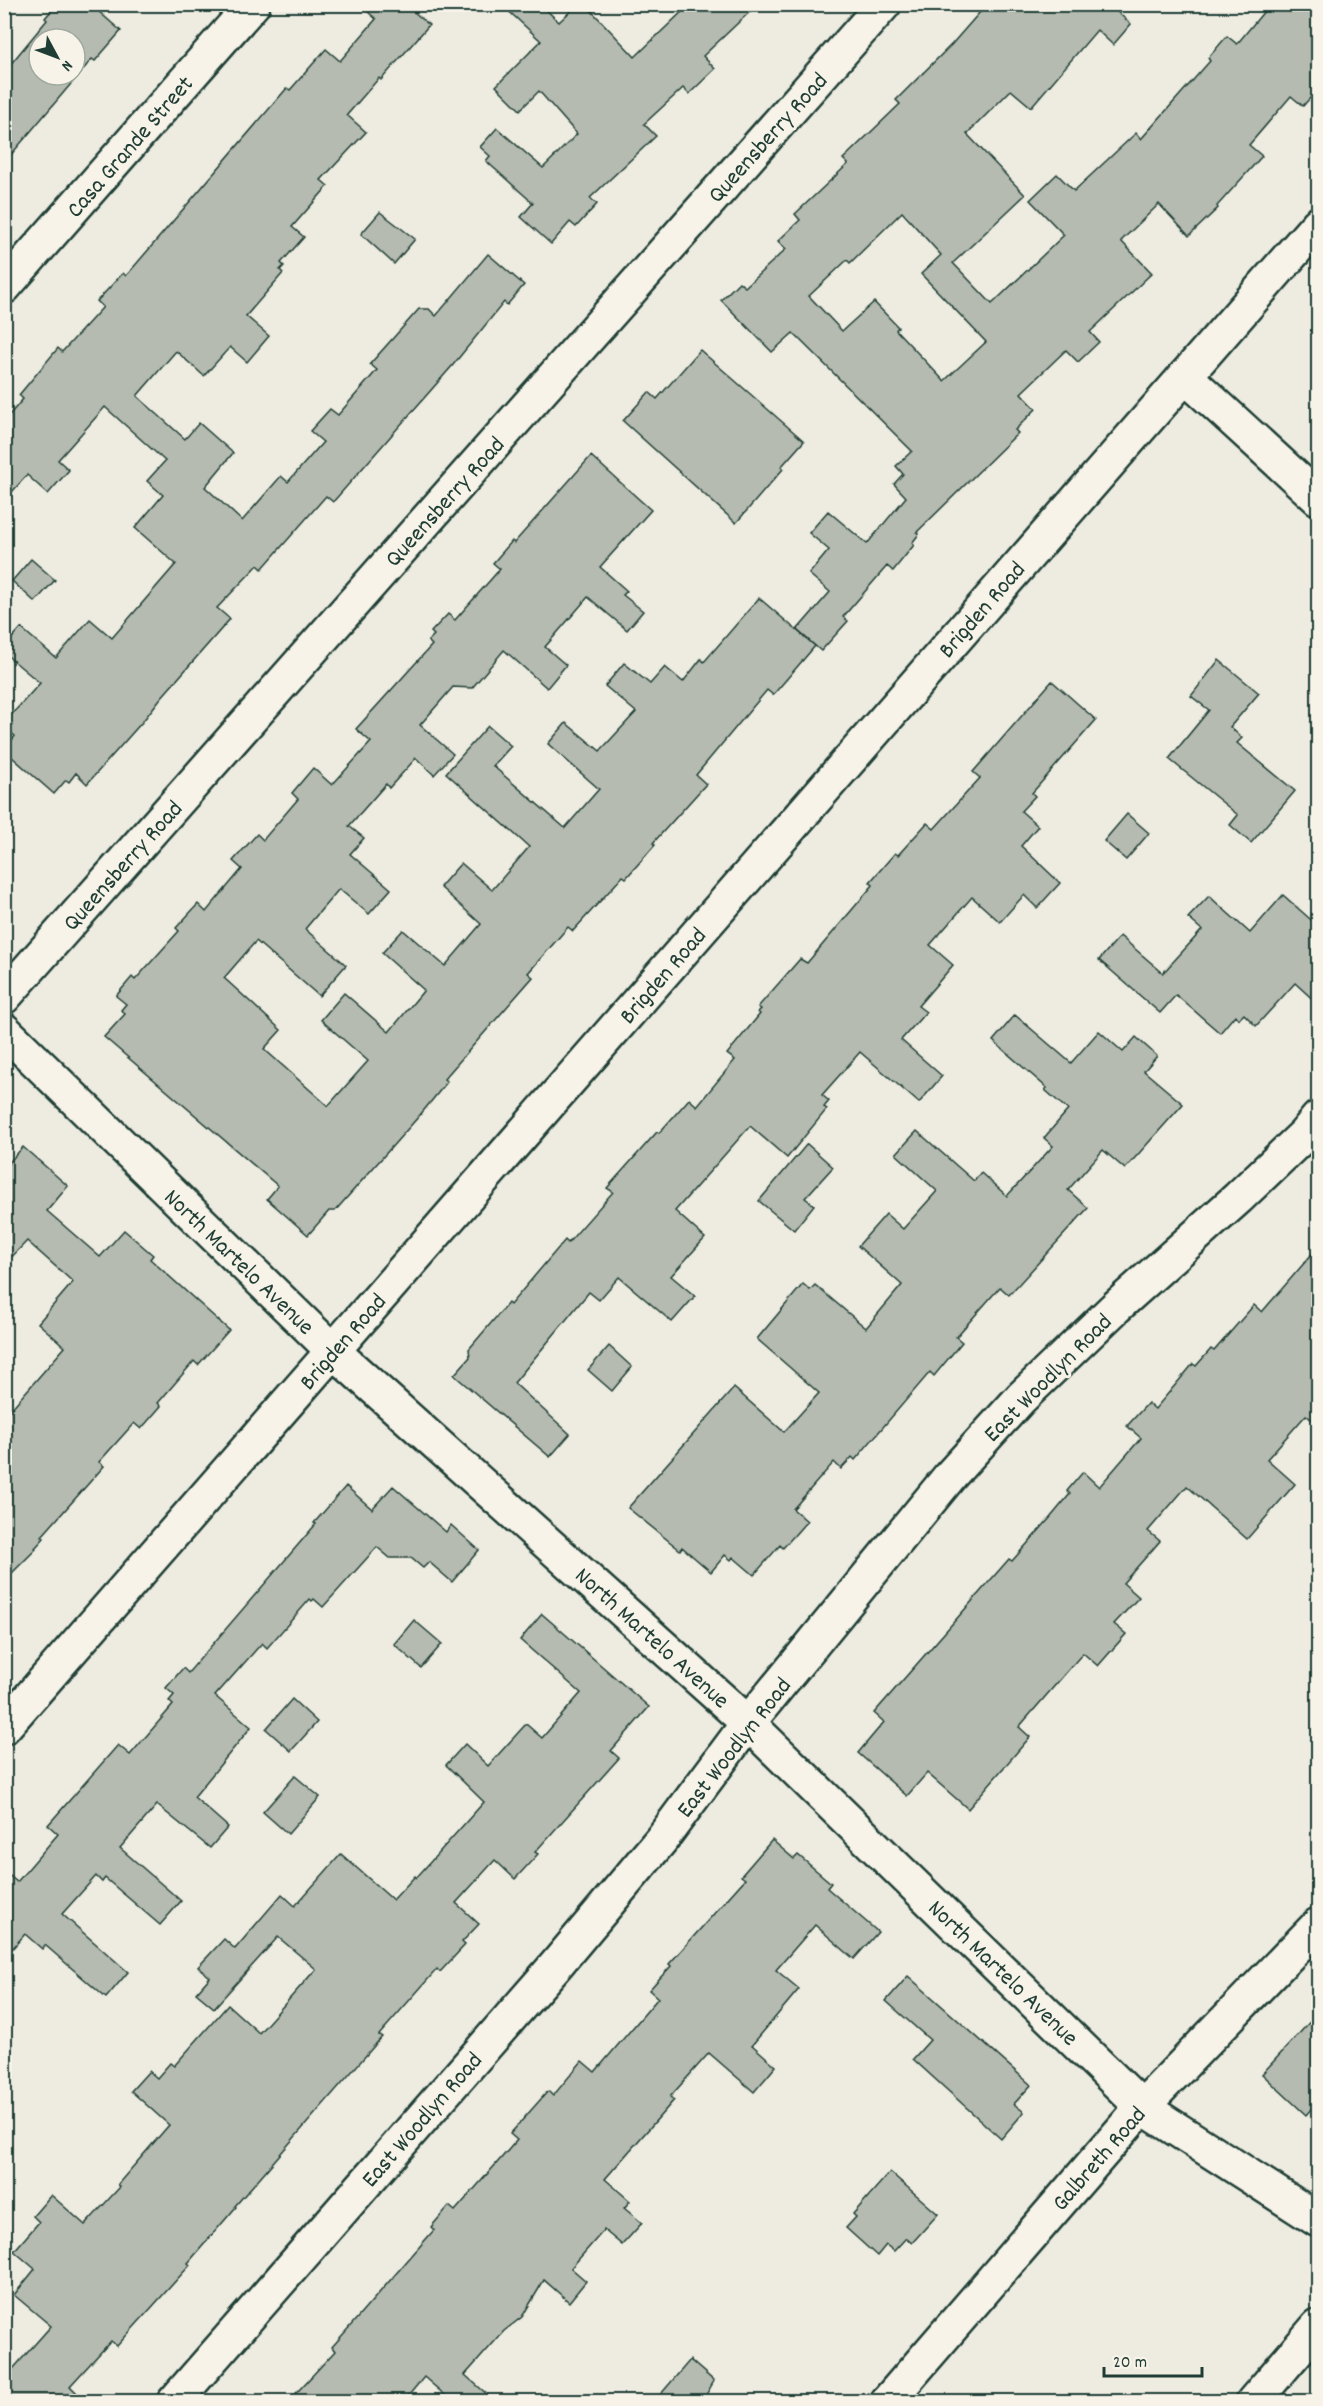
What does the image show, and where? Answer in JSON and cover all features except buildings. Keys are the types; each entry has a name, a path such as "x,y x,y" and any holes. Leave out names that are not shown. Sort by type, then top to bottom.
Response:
{"street":[{"name":"Casa Grande Street","path":"4,287 253,4"},
{"name":"Queensberry Road","path":"4,997 884,4"},
{"name":"Brigden Road","path":"4,1727 1318,224"},
{"path":"1185,376 1318,498"},
{"name":"North Martelo Avenue","path":"4,1030 333,1351 748,1723 1142,2107 1318,2220"},
{"name":"East Woodlyn Road","path":"174,2402 556,1965 661,1840 748,1723 950,1476 1021,1398 1115,1308 1238,1198 1304,1135 1318,1118"},
{"name":"Galbreth Road","path":"887,2402 1142,2107 1318,1925"},
{"path":"1253,2402 1318,2326"}]}
